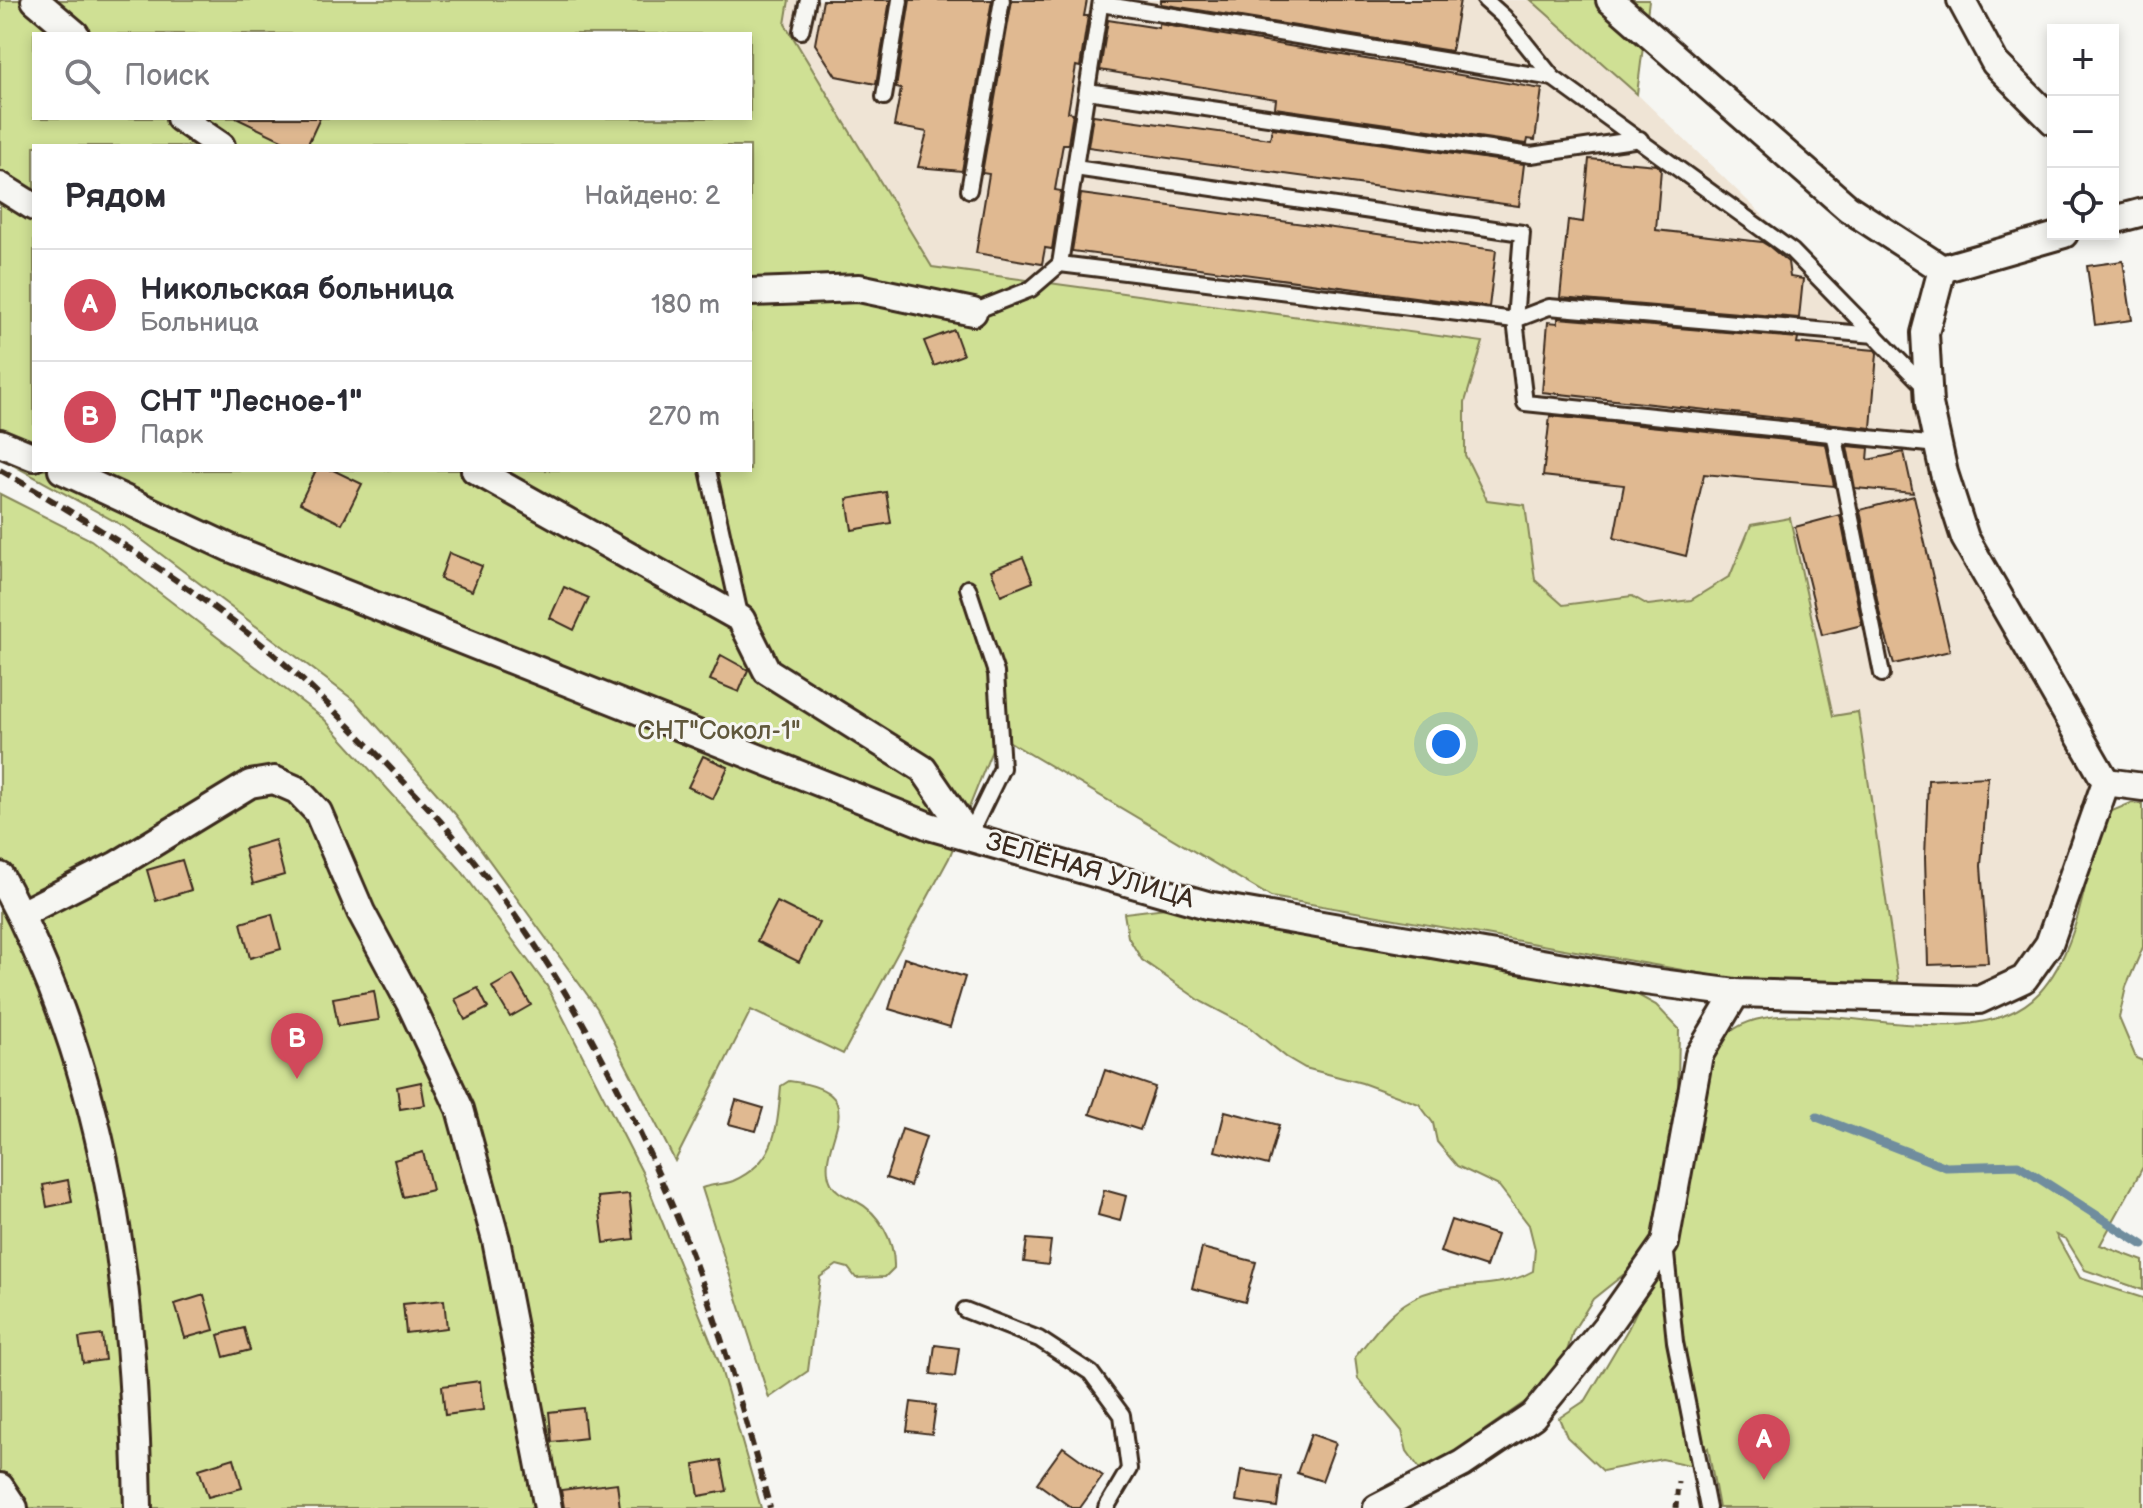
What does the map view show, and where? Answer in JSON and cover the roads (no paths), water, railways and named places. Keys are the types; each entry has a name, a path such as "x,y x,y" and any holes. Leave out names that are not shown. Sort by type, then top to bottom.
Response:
{"street":[{"path":"35,0 73,32"},
{"path":"1961,0 1995,63 2047,115"},
{"path":"1625,5 1848,208 1942,269 2047,239"},
{"path":"183,120 218,144"},
{"path":"0,186 32,206"},
{"path":"1942,269 1925,333 1928,390 1938,445 1965,538 2106,782 2143,787"},
{"path":"752,292 859,288 973,312"},
{"path":"0,443 32,456"},
{"path":"66,472 230,548 430,629 929,826 969,836"},
{"path":"479,472 741,619"},
{"name":"ЗЕЛЁНАЯ УЛИЦА","path":"741,619 767,671 923,769 969,836 1207,905 1736,993 1979,1000 2024,979 2049,944 2106,782"},
{"path":"21,914 117,865 250,784 274,780 297,790 318,812 361,912 460,1109 496,1240 548,1508"},
{"path":"0,876 53,984 83,1070 113,1193 136,1434 138,1508"},
{"path":"1377,1508 1462,1464 1533,1416 1608,1324 1665,1243 1699,1055 1736,993"},
{"path":"0,1487 14,1508"}],"lane":[{"path":"801,31 808,0"},
{"path":"884,97 900,0"},
{"path":"969,190 1002,0"},
{"path":"1485,0 1504,17 1553,78 1792,251 1928,390"},
{"path":"973,312 1031,289 1060,264 1101,2 1553,78"},
{"path":"1087,91 1531,155 1640,139"},
{"path":"1075,168 1522,233 1515,320 1525,403 1938,445"},
{"path":"1060,264 1515,320 1549,307 1875,335"},
{"path":"1834,433 1882,674"},
{"path":"708,472 741,619"},
{"path":"968,588 996,673 1002,768 969,836"},
{"path":"1665,1243 1675,1342 1708,1508"},
{"path":"965,1310 1039,1339 1091,1373 1122,1415 1129,1469 1106,1508"}],"waterway":[{"path":"1817,1117 1946,1167 2018,1165 2143,1245"}],"railway":[{"path":"0,470 153,565 276,656 426,805 511,909 597,1049 668,1196 712,1311 770,1508"}],"place":[{"name":"СНТ \"Лесное-1\"","path":"297,1079"},
{"name":"Никольская больница","path":"1764,1480"}],"park label":[{"name":"СНТ\"Сокол-1\"","path":"719,731"}]}
